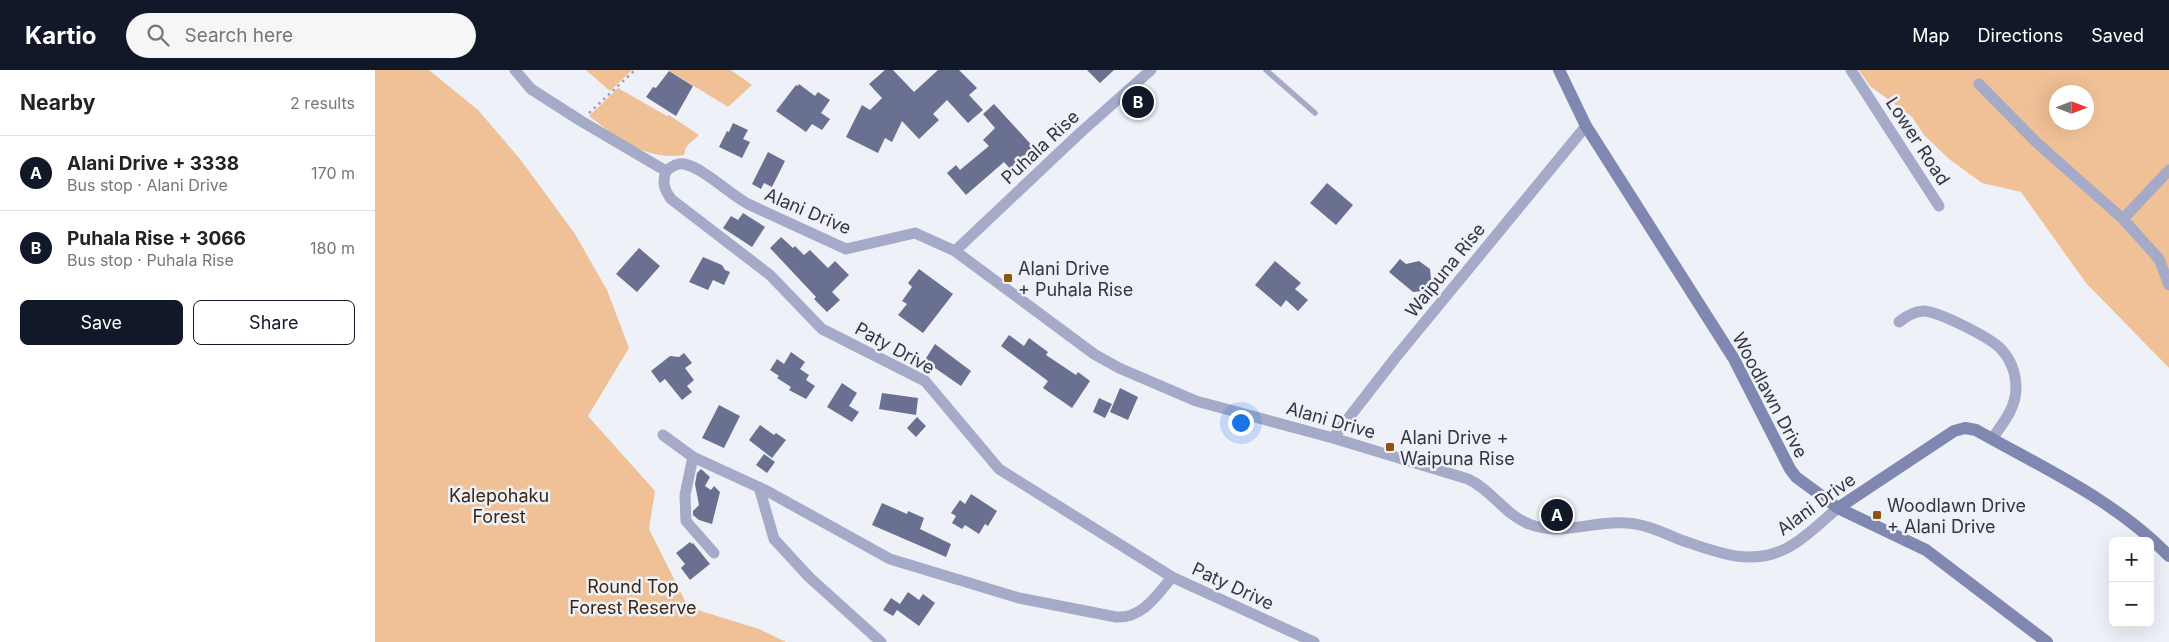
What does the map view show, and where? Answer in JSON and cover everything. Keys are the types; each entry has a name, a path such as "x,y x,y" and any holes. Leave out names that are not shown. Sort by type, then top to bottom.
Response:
{"street":[{"path":"515,70 531,88 581,121 666,171"},
{"name":"Puhala Rise","path":"955,251 1081,132 1151,70"},
{"name":"Woodlawn Drive","path":"1559,70 1586,126 1734,359 1790,469 1797,477 1838,508 1926,550 2047,642"},
{"name":"Lower Road","path":"1851,70 1939,206"},
{"path":"1979,84 2037,142 2123,219 2159,259 2169,285"},
{"name":"Waipuna Rise","path":"1333,438 1402,350 1586,126"},
{"name":"Alani Drive","path":"666,171 672,166 685,164 721,185 748,204 846,249 915,233 955,251 1094,354 1119,368 1196,401 1333,438 1468,480 1485,488 1517,518 1535,527 1555,530 1616,522 1638,524 1738,558 1764,556 1789,548 1838,508 1957,429 1972,428 2092,495 2123,515 2153,539 2169,556"},
{"path":"2123,219 2169,170"},
{"name":"Paty Drive","path":"666,171 663,180 664,190 671,199 770,274 822,329 925,381 999,470 1172,577 1314,642"},
{"path":"1899,322 1913,313 1923,311 1934,313 1989,339 2002,350 2014,372 2015,397 2010,413 1992,439"},
{"path":"663,435 693,457 759,487 890,559 1019,598 1116,617 1126,617 1144,608 1172,577"},
{"path":"693,457 685,495 686,521 714,553"},
{"path":"759,487 775,540 809,576 881,642"}],"lane":[{"path":"1266,70 1315,113"}],"path":[{"path":"581,121 635,70"}],"green space":[{"name":"Kalepohaku Forest","path":"375,70 429,70 478,110 520,159 575,234 607,290 629,348 588,416 655,491 649,529 688,607 759,629 786,642 375,642"},
{"path":"586,70 632,70 610,91"},
{"path":"668,70 731,70 752,85 728,107"},
{"path":"1859,70 2169,70 2169,368 2086,283 2021,192 1982,183 1949,159 1924,135 1912,117 1870,86"},
{"path":"618,88 667,116 669,115 699,135 686,147 684,155 657,155 645,151 622,140 589,116"}],"building":[{"path":"885,70 893,70 914,92 938,70 959,70 977,88 969,95 983,110 968,123 947,100 933,114 939,120 919,139 902,121 892,142 885,138 878,153 846,137 862,105 870,110 882,98 869,84"},
{"path":"1087,70 1114,70 1100,83"},
{"path":"669,71 693,86 676,116 646,97 653,87 656,88"},
{"path":"799,84 815,96 818,92 830,100 821,113 830,119 822,130 812,124 806,132 776,111 796,85 798,86"},
{"path":"994,104 1037,151 1014,173 1004,162 966,195 947,173 956,165 960,170 989,146 983,140 995,128 983,114"},
{"path":"733,123 748,130 743,139 750,142 742,158 719,147"},
{"path":"768,152 785,161 772,187 764,183 761,189 752,184"},
{"path":"1327,183 1353,205 1336,225 1310,203"},
{"path":"743,213 765,227 752,247 723,228 731,216 738,220"},
{"path":"781,237 793,248 795,246 804,255 810,250 828,268 835,261 849,275 832,292 840,300 827,312 814,299 816,297 770,248"},
{"path":"639,248 660,266 637,292 616,274"},
{"path":"703,257 722,265 725,270 730,272 724,285 713,280 708,290 689,282"},
{"path":"1400,259 1406,264 1419,261 1430,269 1432,290 1413,292 1389,272"},
{"path":"1275,261 1301,283 1295,289 1308,300 1298,311 1286,300 1281,307 1255,285"},
{"path":"919,269 953,294 923,333 898,315 907,304 902,301 912,287 908,283"},
{"path":"1009,335 1024,346 1029,338 1048,352 1046,355 1076,375 1078,372 1090,381 1072,408 1043,388 1048,381 1001,346"},
{"path":"935,344 971,371 961,386 935,368 933,370 923,363"},
{"path":"791,352 805,362 800,369 809,375 806,380 815,386 806,399 789,390 791,387 777,378 779,376 770,370 777,359 784,364"},
{"path":"684,353 692,363 685,368 694,380 687,386 692,392 682,400 665,379 660,383 651,371 670,356 679,357"},
{"path":"842,383 857,393 849,406 859,412 852,422 827,407"},
{"path":"1120,388 1138,397 1128,420 1110,412"},
{"path":"882,393 918,398 916,415 879,409"},
{"path":"1099,398 1112,404 1105,418 1093,412"},
{"path":"719,405 740,416 724,448 702,438"},
{"path":"917,417 926,426 916,437 907,428"},
{"path":"760,425 774,435 776,433 786,440 772,458 749,440"},
{"path":"764,454 775,462 767,473 756,465"},
{"path":"701,469 710,477 705,486 711,490 714,486 720,492 712,524 699,520 693,515 693,511 699,505 695,484 697,473"},
{"path":"971,494 997,511 988,526 985,524 979,534 965,525 962,529 952,523 956,516 951,513 960,500 965,504"},
{"path":"882,503 907,514 908,511 924,518 920,529 951,544 946,557 872,525"},
{"path":"690,542 693,543 710,564 690,580 681,568 685,564 676,553"},
{"path":"908,592 919,600 923,594 935,603 919,626 897,610 893,616 883,610 891,598 900,604"}],"place":[{"name":"Puhala Rise + 3066","path":"1138,102"},
{"name":"Alani Drive + Puhala Rise","path":"1008,278"},
{"name":"Alani Drive + Waipuna Rise","path":"1390,447"},
{"name":"Alani Drive + 3338","path":"1557,515"},
{"name":"Woodlawn Drive + Alani Drive","path":"1877,515"}],"park label":[{"name":"Round Top Forest Reserve","path":"633,596"}]}
